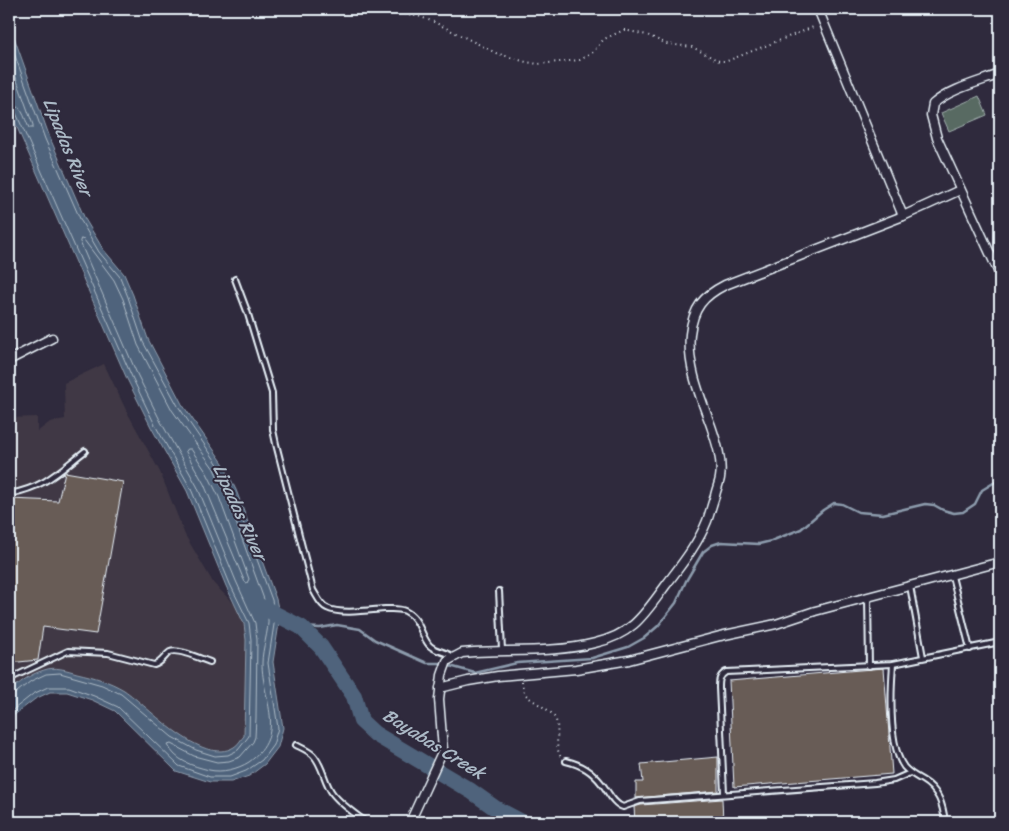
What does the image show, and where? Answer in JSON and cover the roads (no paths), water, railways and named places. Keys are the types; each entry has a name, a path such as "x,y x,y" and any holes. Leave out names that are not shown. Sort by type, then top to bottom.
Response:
{"street":[{"path":"818,9 903,216"},
{"path":"1000,74 950,94 936,101 931,108 933,128 1000,275"},
{"path":"410,822 442,754 444,745 439,711 440,688 448,662 474,652 559,649 594,643 617,636 633,626 645,613 689,552 706,522 721,476 720,458 716,441 690,363 689,341 691,323 703,299 711,292 726,285 903,216 960,190"},
{"path":"9,360 52,338"},
{"path":"440,688 468,681 522,673 576,669 629,660 720,636 776,624 815,611 1000,562"}],"lane":[{"path":"235,278 272,393 273,430 313,590 320,602 328,609 340,611 404,610 413,616 430,645 448,662"},
{"path":"9,494 25,491 45,482 85,451"},
{"path":"952,574 970,649"},
{"path":"910,586 923,657"},
{"path":"499,591 502,650"},
{"path":"868,597 869,666"},
{"path":"724,793 719,688 721,675 726,672 893,664 1000,642"},
{"path":"9,679 68,651 108,653 154,665 160,664 169,653 178,651 210,662"},
{"path":"893,664 891,693 894,743 900,760 910,773 924,780 938,795 945,822"},
{"path":"296,745 312,754 316,759 328,786 340,802 366,822"},
{"path":"566,761 583,766 593,774 615,802 623,807 640,801 724,793 875,783 894,780 910,773"}],"water":[{"name":"Lipadas River","path":"9,23 50,138 85,219 103,249 124,274 148,339 182,404 223,463 236,490 276,599 280,617 273,662 283,728 278,747 265,764 249,776 231,782 210,782 176,771 115,711 92,700 67,692 50,692 35,699 9,719 9,692 34,674 52,668 61,669 113,684 124,690 191,742 207,749 221,751 234,747 244,736 246,640 244,624 226,586 187,491 151,427 127,379 9,109"}],"waterway":[{"path":"301,627 320,628 337,625 360,629 375,640 427,663 439,663 475,673 517,663 592,658 628,647 644,638 658,626 676,603 703,552 712,545 721,542 759,544 771,541 801,529 834,503 842,504 858,512 883,514 925,504 934,505 954,513 963,512 975,504 982,490 1000,479"},
{"name":"Bayabas Creek","path":"262,607 301,627 321,647 354,696 361,721 375,734 471,791 495,808 522,822"}]}
